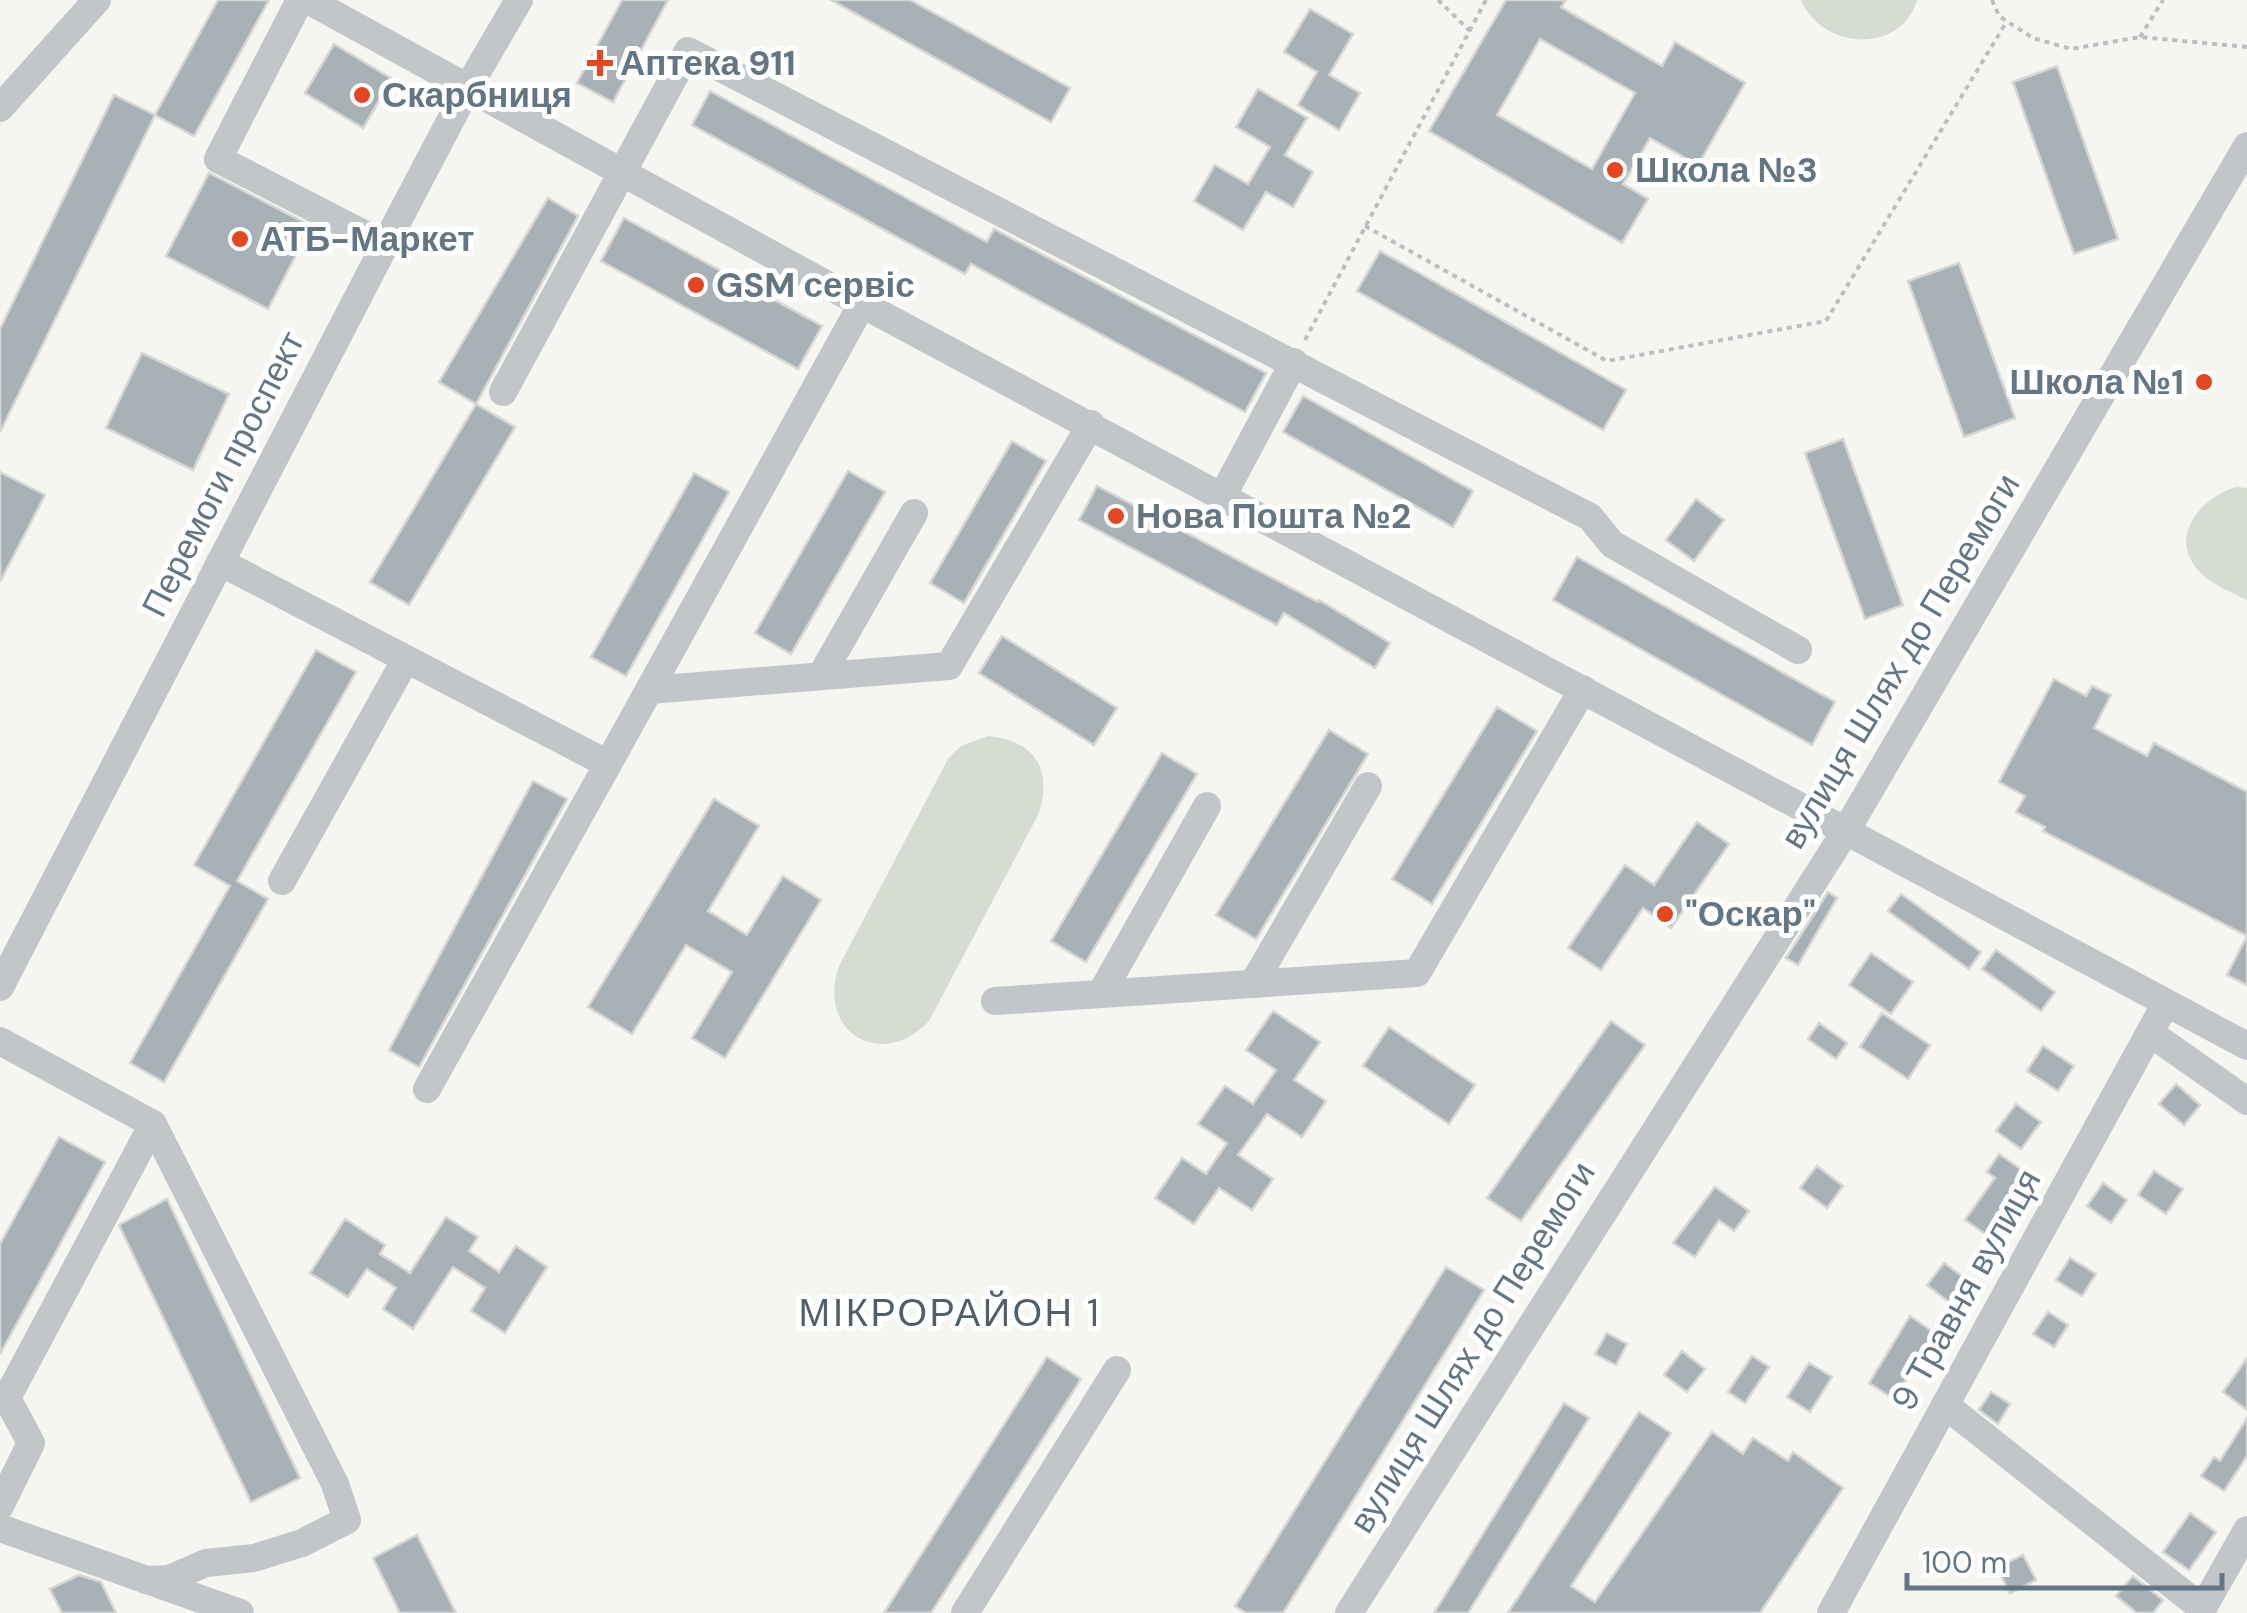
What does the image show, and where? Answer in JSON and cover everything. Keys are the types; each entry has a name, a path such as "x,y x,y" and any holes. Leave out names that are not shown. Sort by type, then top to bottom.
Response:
{"street":[{"path":"0,108 97,0"},
{"path":"300,0 218,158 385,244"},
{"path":"308,0 862,304 2247,1046"},
{"name":"Перемоги проспект","path":"0,986 385,244 519,0"},
{"path":"503,392 688,51 1590,517 1612,544 1798,650"},
{"name":"вулиця Шлях до Перемоги","path":"1349,1613 1847,829 2247,146"},
{"path":"427,1089 862,304"},
{"path":"1223,496 1294,362"},
{"path":"648,690 950,666 1091,424"},
{"path":"821,676 914,513"},
{"path":"220,562 608,764"},
{"path":"282,882 406,659"},
{"path":"994,1000 1417,973 1583,689"},
{"path":"1254,984 1368,786"},
{"path":"1102,992 1207,806"},
{"name":"9 Травня вулиця","path":"1831,1613 2166,1003"},
{"path":"2150,1032 2247,1101"},
{"path":"0,1041 154,1124 334,1484 347,1520 302,1543 254,1558 206,1564 169,1579 146,1580"},
{"path":"0,1506 31,1444 8,1398 154,1124"},
{"path":"965,1613 1117,1370"},
{"path":"1945,1405 2202,1611 2247,1530"},
{"path":"0,1528 240,1613"}],"path":[{"path":"1438,0 1470,31"},
{"path":"1294,362 1486,0"},
{"path":"1992,0 1999,16 2034,38 2071,49 2140,38 2247,47"},
{"path":"2140,38 2163,0"},
{"path":"1365,226 1607,361 1826,321 2008,21"}],"shaded area":[{"path":"1801,0 1917,0 1908,18 1895,30 1861,39 1826,29 1811,17"},
{"path":"2236,487 2247,488 2247,600 2205,577 2194,565 2186,540 2188,528 2202,507"},
{"path":"988,736 1018,744 1037,760 1044,785 1038,815 929,1021 910,1036 891,1043 873,1043 857,1037 837,1009 834,989 839,966 948,759 961,746"}],"building":[{"path":"218,0 269,0 194,136 155,115"},
{"path":"622,0 668,0 613,102 577,83"},
{"path":"831,0 910,0 1070,88 1051,122"},
{"path":"1506,0 1566,0 1561,7 1662,66 1675,42 1745,83 1698,165 1650,138 1623,184 1648,199 1622,243 1429,131","holes":["1540,39 1635,93 1592,169 1497,115"]},
{"path":"1310,9 1353,34 1329,75 1360,93 1339,130 1298,105 1317,72 1284,52"},
{"path":"334,44 392,79 363,128 305,93"},
{"path":"2057,66 2118,239 2074,254 2013,82"},
{"path":"1258,89 1307,118 1285,155 1313,172 1293,207 1266,192 1243,230 1194,201 1215,165 1248,184 1270,147 1236,127"},
{"path":"710,91 987,242 994,229 1266,373 1245,412 971,264 965,274 692,125"},
{"path":"114,95 155,115 0,432 0,329"},
{"name":"АТБ-Маркет","path":"209,173 311,226 268,309 166,256"},
{"path":"548,198 578,216 476,404 439,382"},
{"path":"624,218 822,326 798,369 601,261"},
{"path":"1380,251 1626,390 1603,430 1357,291"},
{"path":"1959,263 2015,418 1964,437 1908,281"},
{"path":"142,353 229,394 193,470 106,428"},
{"path":"1303,396 1473,491 1453,527 1283,432"},
{"path":"476,404 515,427 409,605 370,582"},
{"path":"1843,439 1903,605 1865,619 1805,453"},
{"path":"1012,441 1046,461 964,603 930,583"},
{"path":"848,471 885,492 791,654 755,633"},
{"path":"0,472 45,495 0,582"},
{"path":"694,473 729,492 626,676 591,657"},
{"path":"1097,486 1319,600 1390,643 1375,668 1284,613 1277,625 1079,520"},
{"path":"1696,499 1724,520 1694,561 1666,540"},
{"path":"1577,557 1835,702 1812,745 1553,600"},
{"path":"1002,636 1117,708 1094,745 979,673"},
{"path":"316,650 356,672 237,881 268,899 164,1082 130,1063 230,886 194,865"},
{"path":"2054,679 2086,696 2092,686 2111,695 2094,728 2147,756 2154,743 2247,792 2247,936 2043,831 2045,827 2016,812 2025,796 1999,782"},
{"path":"1497,707 1537,731 1432,904 1392,879"},
{"path":"1329,730 1368,754 1256,939 1216,915"},
{"path":"1162,753 1197,774 1086,962 1051,941"},
{"path":"533,781 567,799 419,1067 389,1050"},
{"path":"714,799 759,826 708,911 747,935 783,876 821,900 725,1058 692,1038 732,972 686,945 632,1034 588,1007"},
{"path":"1697,822 1729,844 1671,928 1643,908 1601,970 1568,948 1625,865 1654,885"},
{"path":"1828,892 1837,898 1798,965 1786,958"},
{"path":"1901,894 1981,952 1969,969 1888,911"},
{"path":"2247,936 2247,985 2227,975"},
{"path":"1996,950 2055,992 2041,1011 1982,969"},
{"path":"1871,953 1913,982 1891,1014 1849,985"},
{"path":"1273,1011 1320,1042 1294,1080 1326,1101 1302,1137 1267,1114 1238,1155 1273,1179 1252,1210 1219,1188 1194,1224 1155,1198 1182,1158 1206,1174 1227,1143 1198,1124 1225,1086 1253,1104 1276,1070 1246,1050"},
{"path":"1882,1013 1930,1045 1908,1079 1860,1047"},
{"path":"1611,1021 1645,1045 1521,1221 1487,1198"},
{"path":"1819,1023 1847,1043 1836,1059 1808,1039"},
{"path":"1389,1027 1475,1085 1449,1124 1363,1066"},
{"path":"2043,1046 2074,1066 2058,1091 2027,1071"},
{"path":"2176,1084 2200,1105 2184,1125 2159,1104"},
{"path":"2016,1104 2041,1122 2021,1149 1996,1131"},
{"path":"59,1137 105,1162 0,1354 0,1244"},
{"path":"1999,1154 2029,1175 2002,1211 2006,1214 1990,1237 1965,1220 1995,1178 1987,1172"},
{"path":"1817,1166 1843,1186 1827,1208 1800,1188"},
{"path":"2154,1171 2183,1189 2166,1214 2138,1195"},
{"path":"2103,1183 2127,1200 2111,1223 2087,1206"},
{"path":"1715,1187 1749,1211 1734,1231 1719,1220 1695,1257 1673,1243"},
{"path":"167,1199 300,1478 251,1502 119,1225"},
{"path":"446,1217 478,1237 469,1251 499,1272 516,1246 547,1267 505,1333 471,1311 485,1288 453,1267 413,1329 383,1309 396,1288 367,1269 348,1297 310,1273 345,1219 385,1245 380,1254 410,1273"},
{"path":"2070,1258 2096,1274 2082,1296 2056,1280"},
{"path":"1944,1263 1970,1282 1953,1305 1927,1285"},
{"path":"1446,1267 1484,1290 1283,1613 1246,1613 1235,1606"},
{"path":"2048,1312 2068,1325 2054,1347 2033,1334"},
{"path":"1910,1316 1936,1334 1907,1373 1894,1399 1869,1383"},
{"path":"1607,1333 1627,1344 1616,1365 1595,1354"},
{"path":"1682,1351 1705,1369 1687,1392 1664,1375"},
{"path":"1752,1356 1769,1367 1745,1403 1728,1392"},
{"path":"1047,1357 1081,1379 931,1613 884,1613"},
{"path":"2247,1358 2247,1410 2223,1392"},
{"path":"1809,1363 1832,1377 1810,1412 1787,1397"},
{"path":"1991,1392 2010,1404 1998,1424 1979,1410"},
{"path":"1564,1403 1589,1418 1468,1613 1434,1613"},
{"path":"1639,1412 1671,1433 1571,1586 1595,1602 1712,1432 1743,1454 1753,1438 1788,1461 1793,1452 1843,1488 1760,1613 1508,1613"},
{"path":"2247,1418 2247,1456 2224,1491 2201,1476 2214,1457 2220,1461"},
{"path":"2190,1513 2216,1532 2189,1570 2163,1552"},
{"path":"417,1535 456,1613 400,1613 373,1558"},
{"path":"2023,1555 2036,1580 2010,1593 1997,1568"},
{"path":"79,1575 101,1582 116,1613 62,1613 50,1589"},
{"path":"2133,1576 2163,1600 2153,1613 2137,1613 2116,1596"}],"place":[{"name":"Аптека 911","path":"600,63"},
{"name":"Скарбниця","path":"362,95"},
{"name":"Школа №3","path":"1615,170"},
{"name":"АТБ-Маркет","path":"240,239"},
{"name":"GSM сервіс","path":"696,285"},
{"name":"Школа №1","path":"2204,382"},
{"name":"Нова Пошта №2","path":"1116,516"},
{"name":"\"Оскар\"","path":"1665,914"}],"district":[{"name":"МІКРОРАЙОН 1","path":"950,1313"}]}
